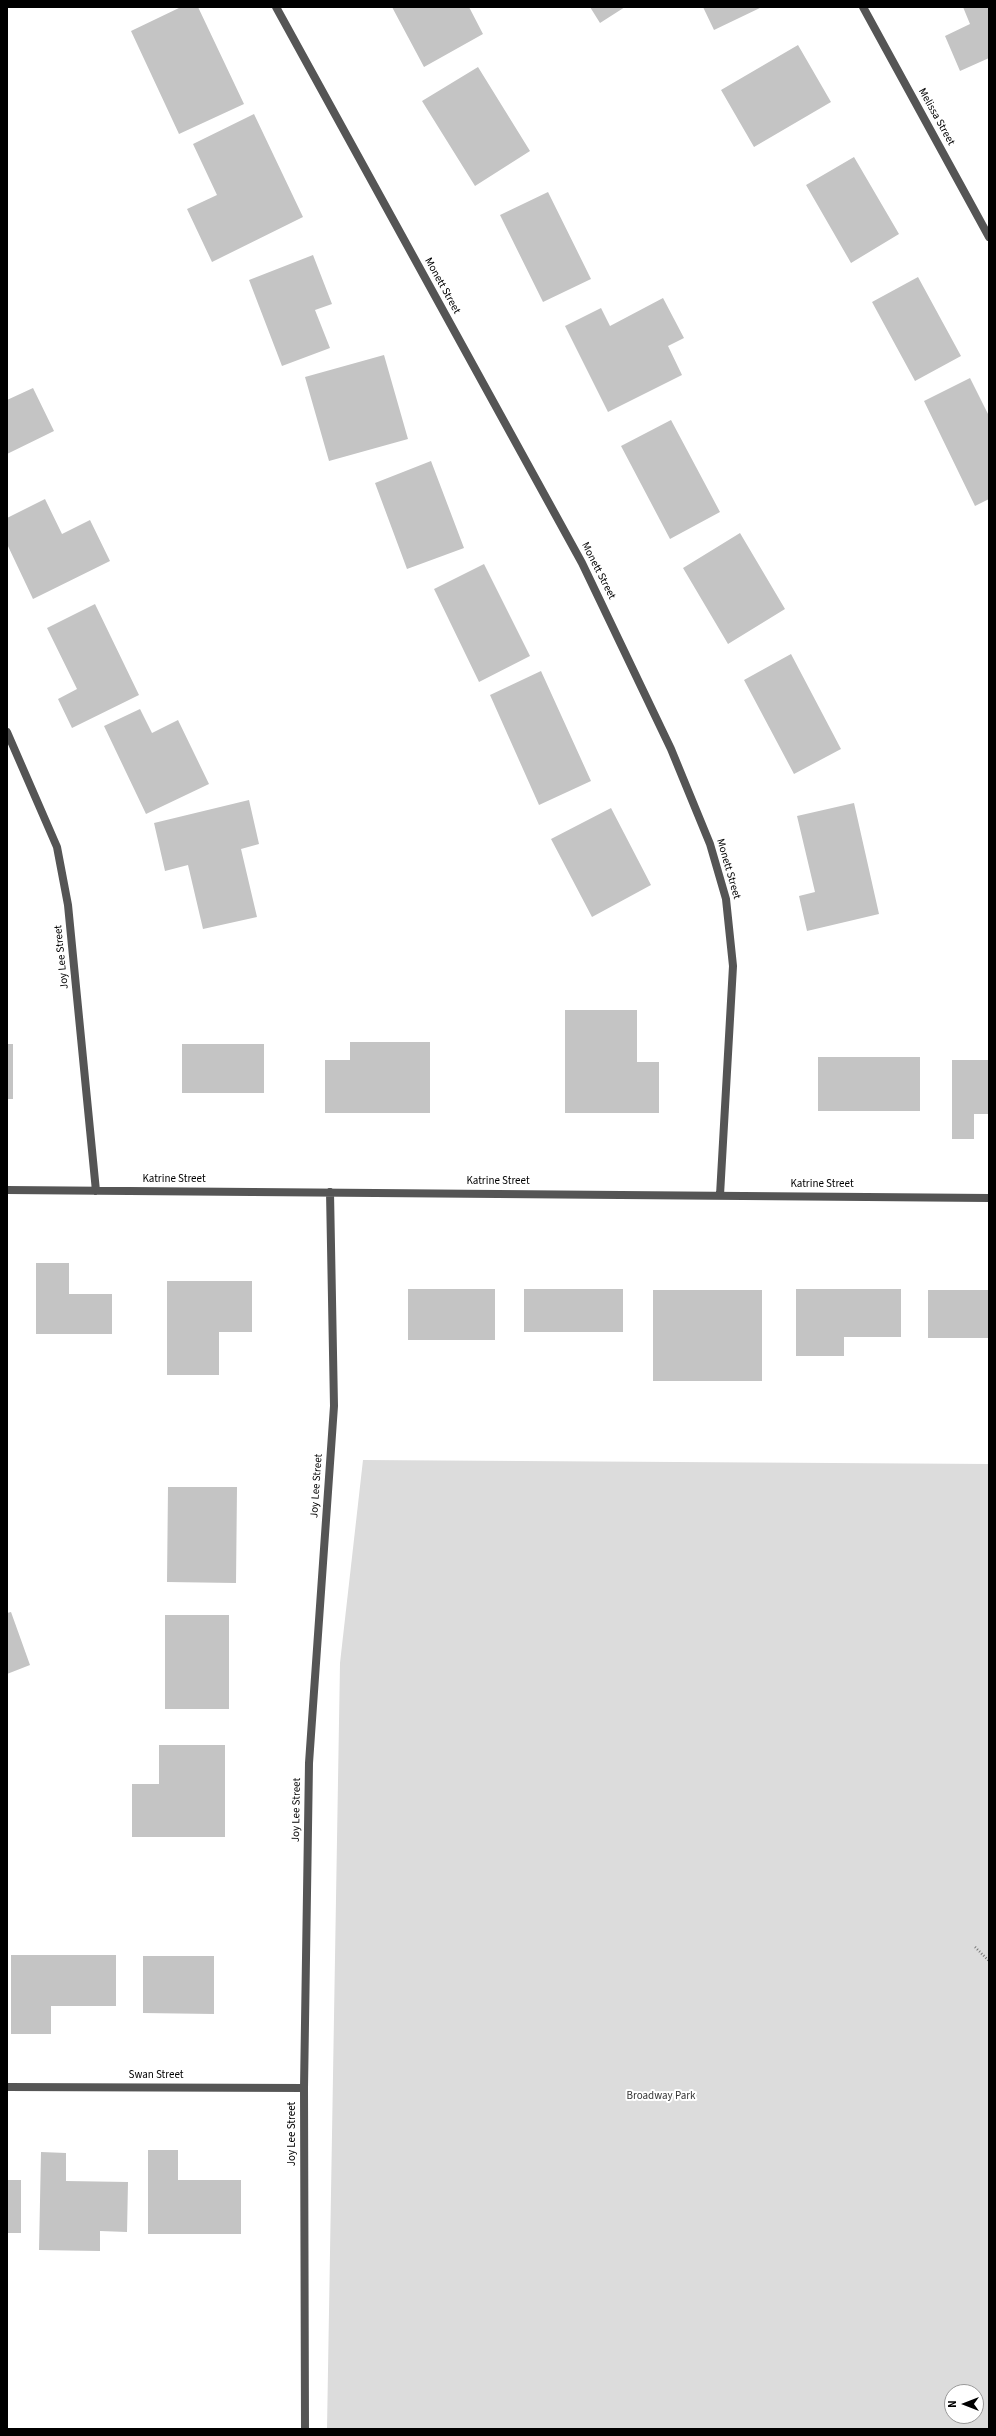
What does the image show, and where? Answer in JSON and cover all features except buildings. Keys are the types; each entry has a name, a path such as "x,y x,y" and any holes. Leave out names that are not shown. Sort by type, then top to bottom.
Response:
{"street":[{"name":"Monett Street","path":"276,7 582,563 671,749 710,844 726,899 733,966 720,1195"},
{"name":"Melissa Street","path":"863,7 989,237"},
{"name":"Joy Lee Street","path":"7,732 57,847 68,905 96,1191"},
{"name":"Katrine Street","path":"7,1190 989,1198"},
{"name":"Joy Lee Street","path":"306,2429 304,2088 309,1763 334,1406 330,1192"},
{"name":"Swan Street","path":"7,2087 304,2088"}],"path":[{"path":"975,1947 989,1961"}],"green space":[{"name":"Broadway Park","path":"363,1460 989,1464 989,2429 327,2429 340,1663"}]}
